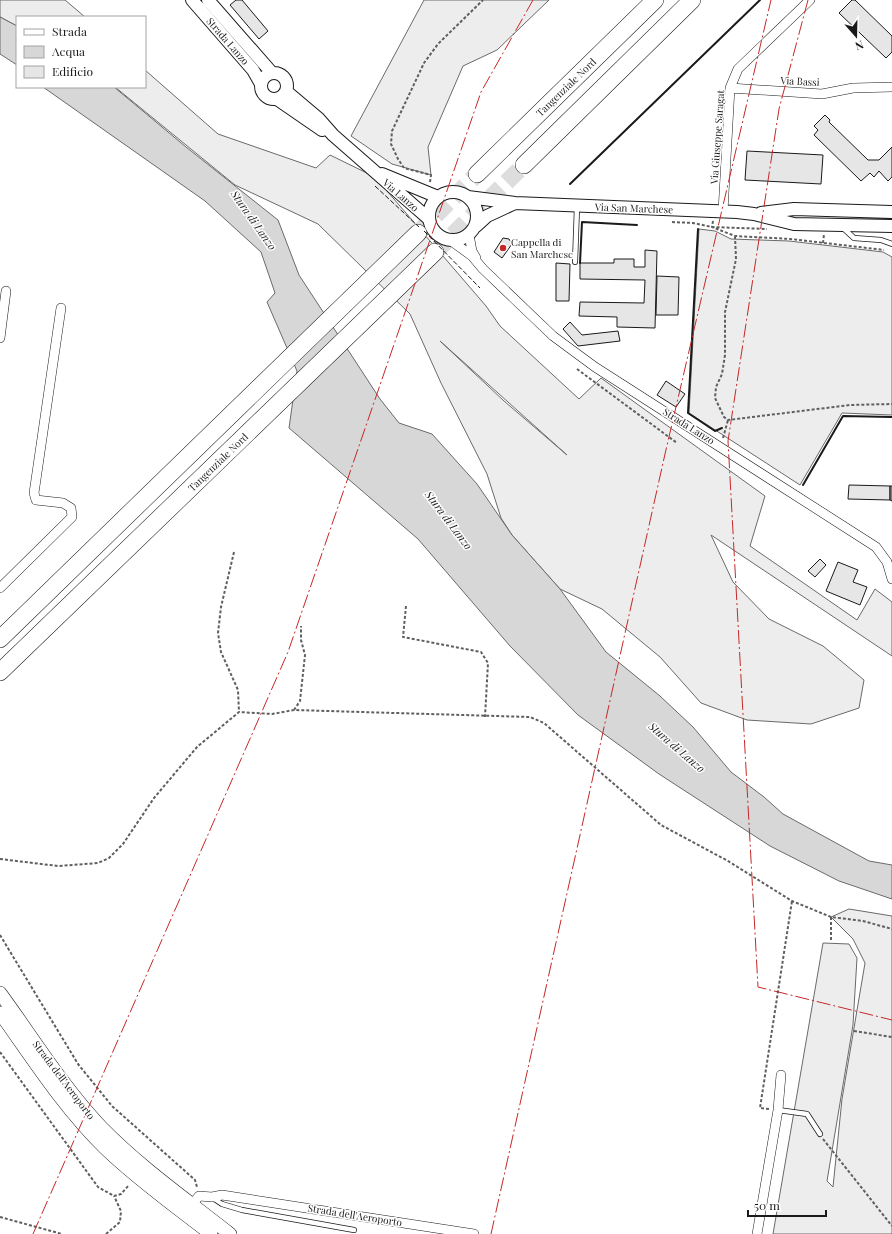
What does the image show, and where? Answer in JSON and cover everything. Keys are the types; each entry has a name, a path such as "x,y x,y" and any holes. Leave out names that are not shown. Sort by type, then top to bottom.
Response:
{"highway":[{"name":"Tangenziale Nord","path":"477,174 656,0"},
{"path":"524,165 692,0"},
{"path":"0,639 200,447 413,238"},
{"name":"Tangenziale Nord","path":"0,672 430,256"}],"main road":[{"name":"Strada dell'Aeroporto","path":"0,993 75,1096 101,1127 140,1162 230,1234"},
{"name":"Strada dell'Aeroporto","path":"0,1014 70,1109 105,1148 137,1176 192,1205 211,1234"}],"street":[{"name":"Strada Lanzo","path":"192,0 253,70 261,84"},
{"name":"Strada Lanzo","path":"208,0 272,73"},
{"name":"Via Giuseppe Saragat","path":"718,211 730,88 738,69 810,0"},
{"path":"272,73 285,78 287,82 282,95 272,99 265,95 261,84 265,77 272,73"},
{"name":"Via Bassi","path":"730,88 822,94 853,88 892,87"},
{"name":"Via Lanzo","path":"282,95 312,124 333,135 429,219"},
{"name":"Via Lanzo","path":"374,171 433,195"},
{"path":"453,192 468,197 477,210 472,231 463,239 450,240 442,238 436,233 429,219 433,203 433,195 453,192"},
{"name":"Via San Marchese","path":"468,197 514,203 718,211 754,214 794,224 892,226"},
{"name":"Via San Marchese","path":"472,231 487,216 514,203"},
{"name":"Via San Marchese","path":"754,214 794,209 892,212"},
{"name":"Strada Lanzo","path":"472,231 472,251 483,269"},
{"name":"Strada Lanzo","path":"450,240 472,256 483,269 552,336 595,367 876,546 887,562 892,579"},
{"path":"0,338 6,291"},
{"path":"0,588 72,518 70,508 63,503 36,500 34,493 61,308"},
{"path":"757,1234 778,1110 780,1075"},
{"name":"Strada dell'Aeroporto","path":"192,1205 212,1197 222,1195 474,1234"}],"lane":[{"path":"575,262 577,206"},
{"path":"841,226 854,238 881,240 892,244"},
{"path":"778,1110 807,1114 820,1134"},
{"path":"212,1197 222,1204 242,1210 354,1230"}],"path":[{"path":"433,195 431,175 404,168 398,160 391,144 392,131 424,63 438,44 483,0"},
{"path":"712,227 718,211"},
{"path":"670,222 693,223 712,227 735,236 791,239 889,252"},
{"path":"735,236 736,260 725,312 725,355 722,374 716,387 715,398 724,417 728,420 850,405 892,404"},
{"path":"577,369 677,443"},
{"path":"720,446 728,420"},
{"path":"234,552 221,607 218,633 221,652 238,690 239,712"},
{"path":"406,606 403,637 481,652 488,663 485,717"},
{"path":"294,710 300,701 305,655 301,640 300,626"},
{"path":"0,859 58,866 98,863 109,858 123,844 154,798 197,746 239,712 272,714 294,710 485,717 530,717 544,723 661,825 728,861 792,901 831,917 863,921 892,929"},
{"path":"778,1110 760,1108 792,901"},
{"path":"831,917 831,940"},
{"path":"0,935 78,1064 112,1106 195,1180 192,1205"},
{"path":"854,1031 892,1037"},
{"path":"0,1052 98,1187 114,1196 120,1211 120,1222 106,1234"},
{"path":"820,1134 892,1226"},
{"path":"114,1196 121,1194 137,1176"},
{"path":"0,1218 62,1234"}],"shaded area":[{"path":"0,0 65,0 84,16 16,16 16,25 0,17"},
{"path":"424,0 549,0 497,50 463,66 428,147 431,175 392,164 351,136"},
{"path":"146,71 218,134 316,168 330,155 375,177 486,306 500,326 579,399 601,378 765,496 750,546 857,620 875,589 892,602 892,656 711,535 733,582 769,619 823,646 864,680 859,708 811,724 747,720 701,703 660,657 602,609 560,589 512,535 501,518 487,474 441,383 410,314 318,224 235,185 116,88 146,88","holes":["440,341 567,455 504,401"]},
{"path":"699,229 715,231 731,239 789,241 883,252 892,257 892,415 842,413 800,485 689,413"},
{"path":"849,909 892,916 892,1234 773,1234 823,943 849,944 857,958 853,1025 827,1181 833,1187 842,1099 865,963 853,939 831,917"}],"water":[{"path":"0,17 16,25 16,64 0,54"},
{"name":"Stura di Lanzo","path":"44,88 115,88 186,147 278,220 299,275 380,399 399,423 432,434 477,484 512,535 560,589 606,652 660,696 693,727 731,772 764,797 783,814 869,861 892,865 892,899 839,881 770,846 659,774 578,715 510,646 418,539 289,428 297,371 267,302 275,293 261,252 205,201"}],"building":[{"path":"236,0 242,0 268,31 259,39 230,5"},
{"path":"852,0 855,0 892,36 892,52 886,58 839,13"},
{"path":"825,115 830,120 829,122 868,160 879,160 892,147 892,177 888,181 879,171 874,177 870,173 861,181 814,135 818,130 814,126"},
{"path":"747,151 823,155 821,184 745,180"},
{"name":"Cappella di San Marchese","path":"503,238 509,239 512,244 502,258 494,252"},
{"path":"645,250 657,251 655,328 617,327 617,317 579,316 580,302 644,303 645,280 580,279 580,263 614,263 614,259 634,259 634,267 645,267"},
{"path":"556,263 570,264 569,301 556,301"},
{"path":"657,276 679,277 678,315 656,315"},
{"path":"570,322 582,335 618,331 620,341 578,346 563,329"},
{"path":"666,381 685,394 676,407 657,395"},
{"path":"849,485 890,486 890,500 848,499"},
{"path":"890,486 892,486 892,501 890,500"},
{"path":"820,559 826,565 815,577 808,571"},
{"path":"838,562 858,570 853,582 867,587 860,605 826,591"}],"tunnel":[{"path":"435,252 524,165"},
{"path":"418,233 477,174"}],"fence":[{"path":"375,186 419,227"},
{"path":"424,231 480,288"}],"wall":[{"path":"570,184 760,0"},
{"path":"580,263 582,222 637,225"},
{"path":"698,229 688,413 715,431 722,428"},
{"path":"803,485 843,416 892,417"}],"power":[{"path":"33,1234 288,652 481,92 533,0"},
{"path":"491,1234 665,454 771,0"},
{"path":"808,0 779,109 728,441 758,987 892,1020"}],"place":[{"name":"Cappella di San Marchese","path":"503,248"}]}
